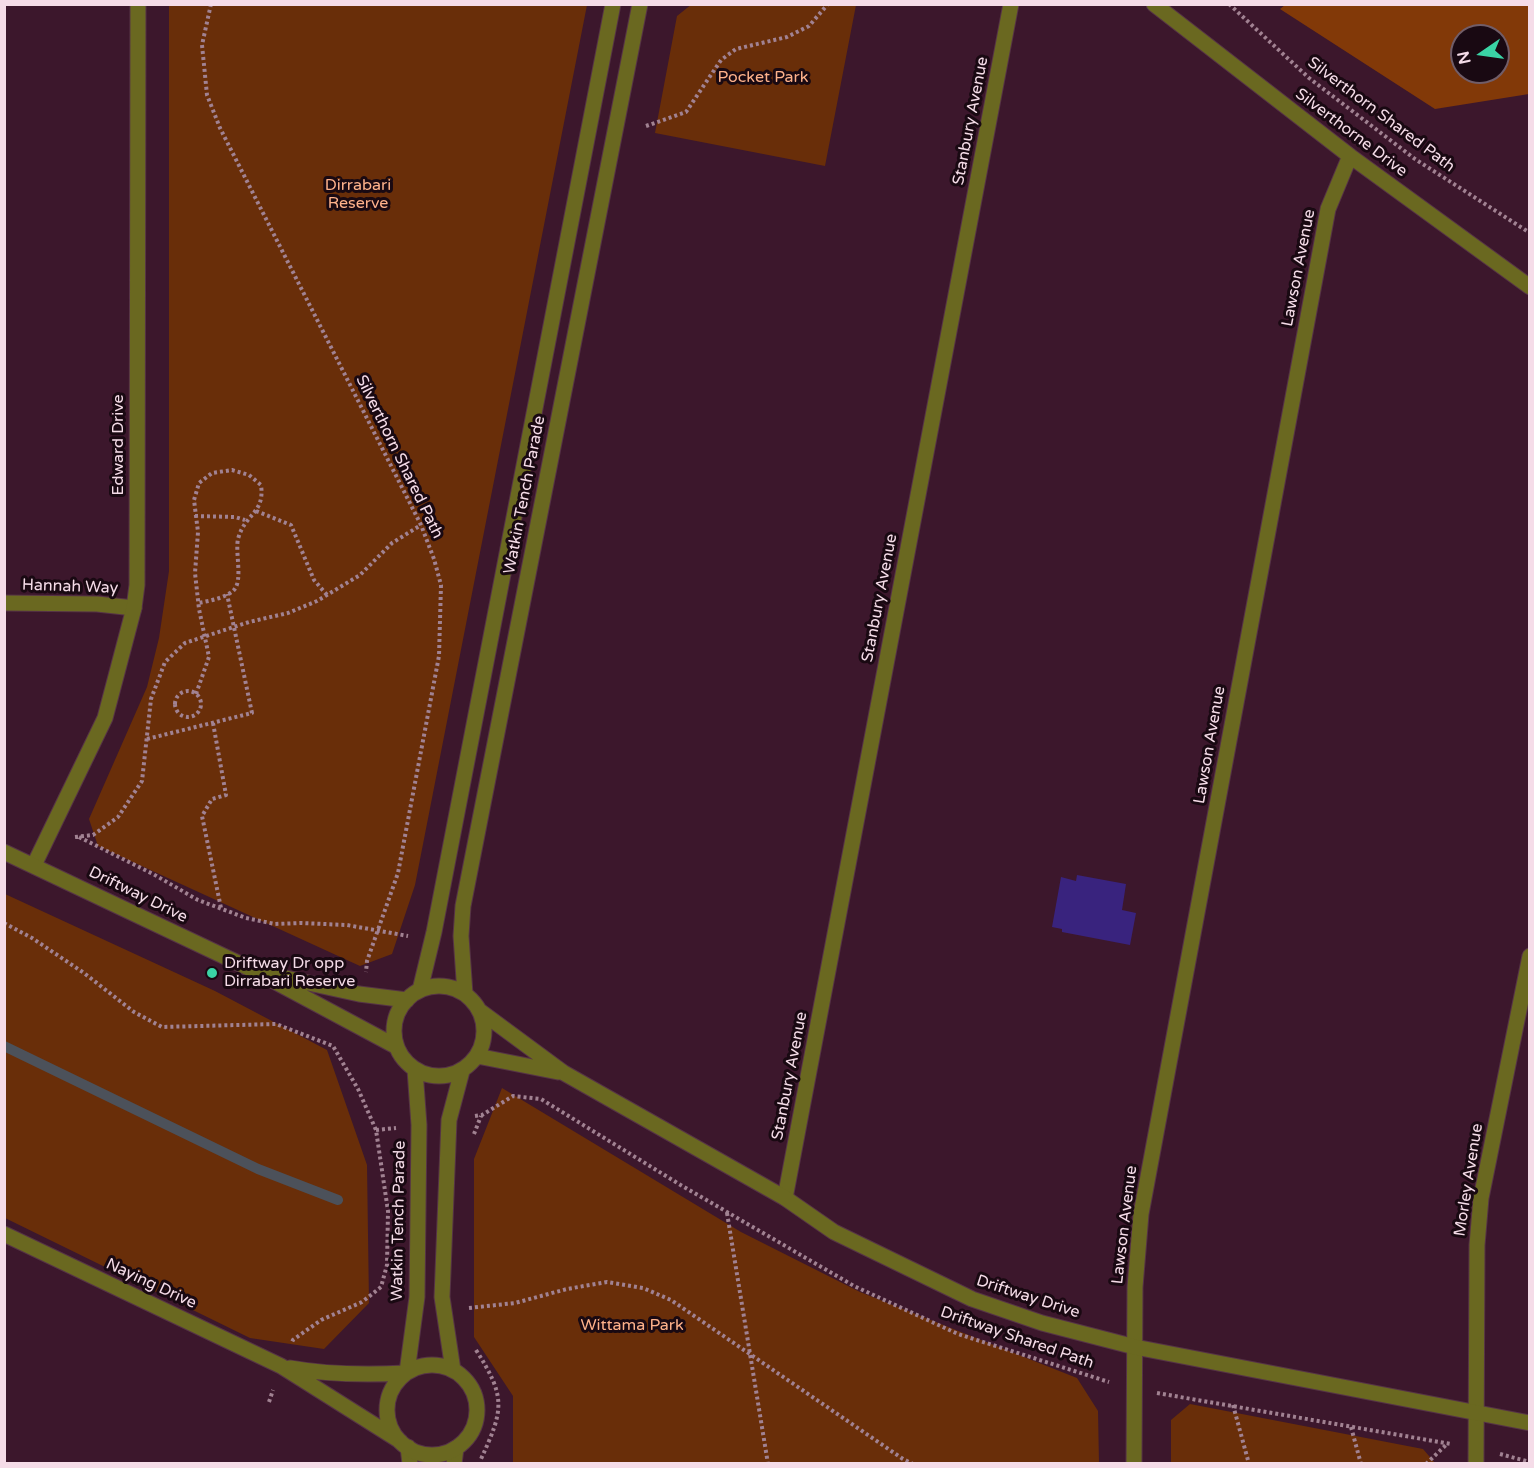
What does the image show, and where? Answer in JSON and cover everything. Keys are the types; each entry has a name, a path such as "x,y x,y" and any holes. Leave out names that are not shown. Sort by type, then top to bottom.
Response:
{"street":[{"name":"Edward Drive","path":"34,865 105,718 134,608 137,585 138,4"},
{"name":"Watkin Tench Parade","path":"420,990 434,932 613,4"},
{"name":"Watkin Tench Parade","path":"465,994 461,936 463,906 640,4"},
{"name":"Stanbury Avenue","path":"785,1198 1011,4"},
{"name":"Silverthorne Drive","path":"1154,4 1350,156 1530,287"},
{"name":"Lawson Avenue","path":"1134,1464 1135,1287 1144,1202 1328,209 1350,156"},
{"name":"Hannah Way","path":"4,603 97,604 134,608"},
{"name":"Driftway Drive","path":"4,852 255,971 397,1047"},
{"name":"Morley Avenue","path":"1476,1464 1477,1245 1481,1198 1530,956"},
{"name":"Driftway Drive","path":"255,971 359,994 407,1000"},
{"path":"443,986 465,994 480,1011 485,1026 483,1042 477,1056 462,1071 451,1076 438,1077 415,1070 404,1060 397,1047 395,1022 407,1000 420,990 443,986"},
{"name":"Driftway Drive","path":"480,1011 564,1073 785,1198 834,1232 972,1299 1042,1323 1135,1347 1530,1423"},
{"name":"Driftway Drive","path":"477,1056 564,1073"},
{"name":"Watkin Tench Parade","path":"407,1373 417,1297 419,1125 415,1070"},
{"path":"453,1370 442,1297 449,1120 462,1071"},
{"name":"Naying Drive","path":"4,1234 281,1366 404,1444"},
{"path":"430,1364 442,1365 464,1378 472,1389 477,1402 474,1428 455,1456 444,1453 431,1455 419,1453 404,1444 393,1430 388,1419 390,1393 407,1373 430,1364"},
{"name":"Naying Drive","path":"281,1366 317,1373 359,1376 407,1373"},
{"path":"404,1444 410,1464"}],"path":[{"name":"Silverthorn Shared Path","path":"211,4 202,45 207,94 220,128 421,525 435,559 441,585 440,656 398,873 367,961 366,980"},
{"path":"646,126 686,112 721,60 735,49 787,38 809,26 828,4"},
{"name":"Silverthorn Shared Path","path":"1229,4 1309,78 1415,159 1530,233"},
{"path":"196,694 209,657 198,603 195,573 198,532 194,500 199,483 212,473 232,470 249,475 261,485 263,498 256,511 245,520 238,540 239,581 234,590 227,594 198,603"},
{"path":"256,511 291,525 314,580 327,595"},
{"path":"195,516 235,517 245,520"},
{"path":"67,837 93,835 118,817 142,781 151,699 165,662 185,643 288,613 317,601 360,575 392,543 421,525"},
{"path":"147,739 252,713 227,594"},
{"path":"188,691 196,694 201,701 197,713 185,717 178,713 175,705 177,696 188,691"},
{"path":"213,723 226,795 212,799 202,816 221,909"},
{"path":"78,836 198,900 246,918 275,924 347,925 410,936"},
{"path":"4,923 32,938 84,973 135,1012 162,1027 276,1024 333,1046 358,1089 376,1130 388,1211 387,1264 381,1287 362,1302 321,1320 293,1340"},
{"name":"Driftway Shared Path","path":"482,1115 513,1096 541,1099 727,1213 854,1286 958,1334 1134,1390 1476,1448 1530,1462"},
{"path":"727,1213 768,1464"},
{"path":"462,1309 515,1303 567,1289 607,1282 643,1288 671,1300 913,1464"},
{"path":"472,1342 488,1368 497,1389 500,1410 479,1464"},
{"path":"1233,1406 1249,1464"},
{"path":"1351,1427 1361,1464"},
{"path":"1426,1464 1448,1444"}],"green space":[{"name":"Pocket Park","path":"692,4 856,5 825,166 655,133 677,16"},
{"name":"Dirrabari Reserve","path":"169,5 587,5 415,885 392,954 360,966 98,846 89,819 147,687 159,638 169,571"},
{"path":"5,894 215,991 327,1050 367,1165 369,1303 324,1349 250,1338 5,1218"},
{"name":"Wittama Park","path":"502,1088 741,1232 860,1292 1077,1378 1098,1411 1099,1463 513,1463 513,1396 474,1337 474,1159"},
{"path":"1190,1404 1423,1449 1435,1463 1171,1463 1171,1420"}],"shaded area":[{"path":"1285,5 1529,5 1529,94 1435,109 1280,9"}],"building":[{"path":"1077,875 1126,884 1122,910 1136,913 1130,945 1062,932 1062,929 1052,927 1061,877 1076,881"}],"waterway":[{"path":"4,1046 258,1169 338,1200"}],"place":[{"name":"Driftway Dr opp Dirrabari Reserve","path":"212,973"}]}
